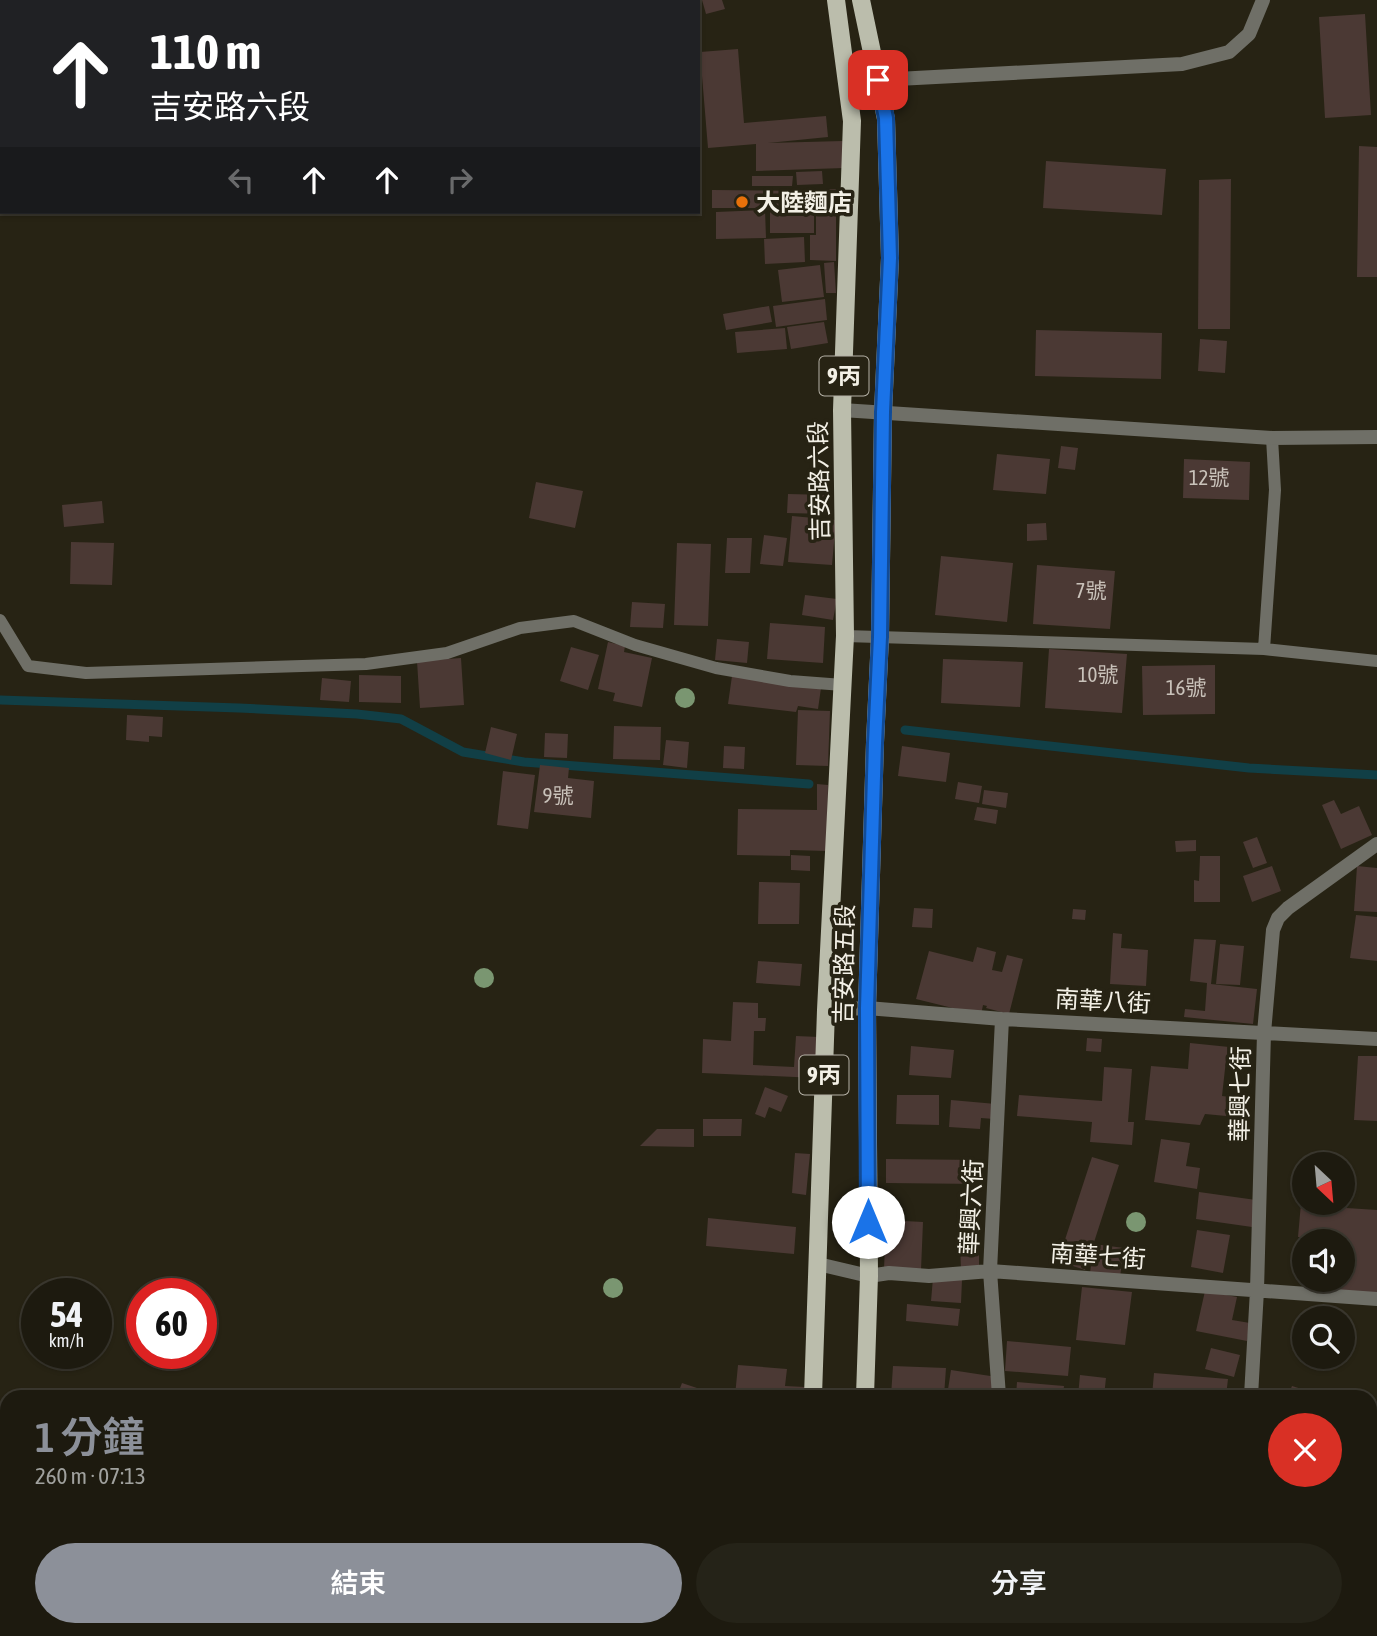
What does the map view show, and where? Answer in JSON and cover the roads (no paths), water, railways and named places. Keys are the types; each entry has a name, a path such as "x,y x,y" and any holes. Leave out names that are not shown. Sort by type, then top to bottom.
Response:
{"main road":[{"name":"吉安路六段","path":"836,0 852,121 842,410 845,636 839,753"},
{"name":"9丙","path":"862,0 886,118 890,258 883,412 880,637"},
{"name":"吉安路五段","path":"865,1390 869,1276 867,1008 880,637"},
{"name":"吉安路五段","path":"813,1390 826,1010 839,753"}],"street":[{"path":"878,80 1182,64 1229,52 1249,34 1263,0"},
{"path":"842,410 1272,438 1377,437"},
{"name":"華興七街","path":"1251,1390 1257,1290 1264,1033 1273,930 1278,918 1288,908 1377,844"},
{"name":"南華八街","path":"826,1010 867,1008 1002,1019 1377,1039"},
{"name":"華興六街","path":"999,1390 990,1271 1002,1019"},
{"name":"南華七街","path":"818,1264 869,1276 889,1273 929,1276 990,1271 1377,1299"}],"lane":[{"path":"1264,649 1275,490 1272,438"},
{"path":"0,620 28,666 86,673 366,664 447,653 520,628 574,621 635,645 716,668 790,681 843,685"},
{"path":"845,636 1264,649 1377,661"}],"waterway":[{"path":"0,700 357,714 401,719 463,752 524,762 809,784"},
{"path":"905,730 1249,768 1377,775"}],"place":[{"name":"大陸麵店","path":"742,202"}]}
